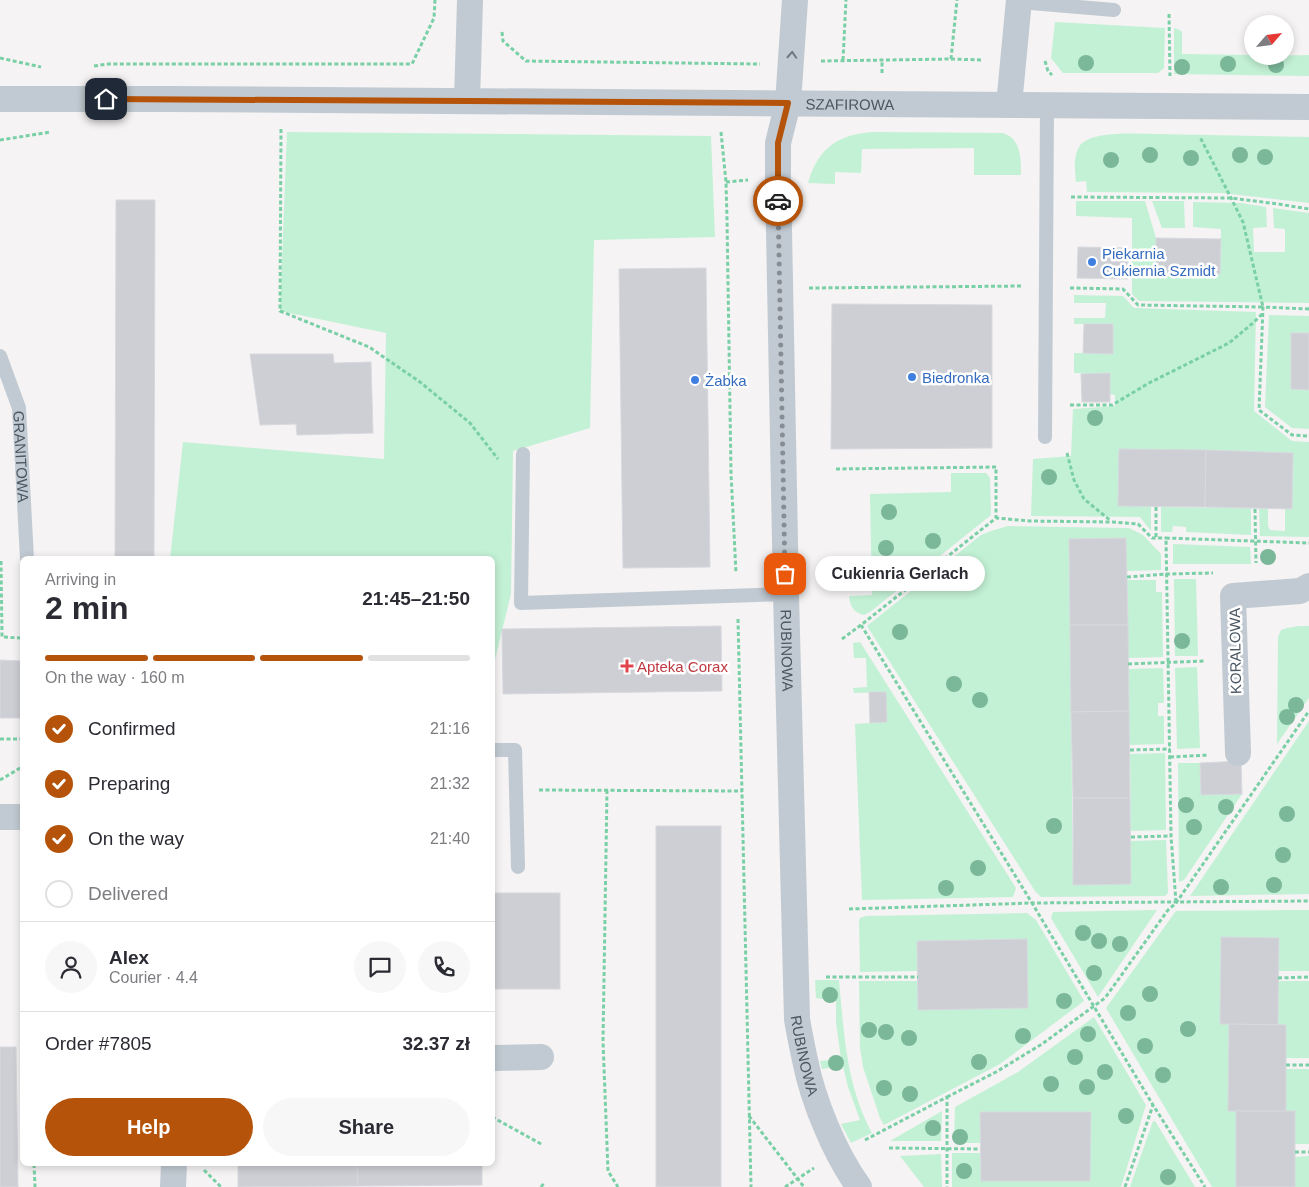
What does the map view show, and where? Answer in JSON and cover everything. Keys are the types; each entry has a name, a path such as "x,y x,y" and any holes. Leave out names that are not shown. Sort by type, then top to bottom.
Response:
{"street":[{"path":"467,101 470,0"},
{"name":"RUBINOWA","path":"795,0 788,103 778,143 786,594 797,1018 805,1061 816,1102 839,1154 859,1187"},
{"path":"1009,105 1019,1"},
{"name":"SZAFIROWA","path":"0,99 170,98 1309,107"},
{"name":"KORALOWA","path":"1238,753 1233,596 1300,590 1309,586"},
{"path":"0,817 20,817"},
{"path":"495,1058 541,1056"},
{"path":"173,1187 174,1166"}],"lane":[{"path":"1019,1 1114,10"},
{"path":"1045,438 1047,105"},
{"name":"GRANITOWA","path":"0,356 19,408 27,556"},
{"path":"523,454 521,603 786,594"},
{"path":"495,750 515,750 518,867"}],"path":[{"path":"90,67 117,64 412,64 434,18 435,0"},
{"path":"843,60 846,0"},
{"path":"951,59 957,0"},
{"path":"1169,14 1170,80"},
{"path":"501,24 503,41 526,61 771,64 843,60 984,60 988,55"},
{"path":"0,58 48,67"},
{"path":"281,128 280,311 370,347 420,382 470,423 499,461"},
{"path":"1196,129 1243,222 1263,307 1259,410 1292,435 1309,436"},
{"path":"751,1187 737,595 731,472 726,182 754,180"},
{"path":"1071,197 1231,198 1309,209"},
{"path":"806,288 1046,286"},
{"path":"1070,288 1123,289 1138,305 1309,308"},
{"path":"1069,405 1112,405 1149,383 1229,343 1262,314"},
{"path":"1067,453 1074,480 1084,499 1112,522"},
{"path":"836,469 996,467 996,518"},
{"path":"1156,507 1156,538"},
{"path":"1255,509 1255,541"},
{"path":"842,639 996,518 1030,521 1138,524 1152,538 1309,543"},
{"path":"1166,538 1172,836 1176,903"},
{"path":"1,557 2,637 20,638"},
{"path":"1127,577 1214,573 1233,596"},
{"path":"861,625 1032,903 1153,1105 1205,1187"},
{"path":"1128,664 1235,660"},
{"path":"880,1132 996,1072 1105,998 1168,910 1176,903 1309,711"},
{"path":"0,739 20,739"},
{"path":"1130,750 1170,748"},
{"path":"1170,758 1238,753"},
{"path":"0,780 20,768"},
{"path":"516,790 742,791"},
{"path":"607,790 603,1041 608,1171 618,1187"},
{"path":"1131,837 1172,836"},
{"path":"849,910 1032,903 1309,901"},
{"path":"849,976 918,977"},
{"path":"1278,978 1309,977"},
{"path":"1286,1065 1309,1065"},
{"path":"947,1097 947,1187"},
{"path":"1125,1187 1153,1105"},
{"path":"749,1116 804,1187"},
{"path":"495,1119 543,1144"},
{"path":"889,1148 980,1149"},
{"path":"1295,1152 1309,1152"},
{"path":"34,1166 35,1187"},
{"path":"201,1166 222,1187"},
{"path":"785,1187 818,1166"},
{"path":"541,1187 544,1182"}],"green space":[{"path":"1055,22 1165,28 1164,68 1158,73 1063,73 1051,58"},
{"path":"1174,28 1182,32 1182,54 1244,55 1244,65 1294,65 1294,55 1309,55 1309,76 1174,74"},
{"path":"287,132 711,136 715,237 594,240 590,428 513,451 511,594 495,660 495,556 170,556 183,442 384,459 386,333 280,311"},
{"path":"877,132 1002,133 1013,139 1019,150 1021,175 974,175 974,148 862,149 861,173 835,172 835,184 808,183 818,160 832,144 852,135"},
{"path":"1103,135 1309,137 1309,203 1222,193 1087,192 1086,181 1076,182 1075,164 1079,147 1084,142"},
{"path":"1076,201 1145,201 1156,238 1155,273 1220,274 1221,229 1193,227 1193,202 1241,203 1266,207 1267,227 1253,228 1254,252 1285,252 1285,229 1274,228 1273,208 1309,213 1309,303 1139,301 1132,294 1132,218 1076,216"},
{"path":"1152,201 1184,201 1185,228 1162,228"},
{"path":"1074,295 1123,296 1134,308 1256,312 1254,411 1292,441 1309,442 1309,537 1260,536 1259,509 1268,509 1268,526 1270,530 1285,531 1285,509 1292,509 1293,453 1120,449 1118,505 1151,507 1151,531 1140,517 1031,516 1033,459 1071,456 1073,409 1115,406 1115,395 1110,394 1109,374 1074,373 1074,353 1113,354 1112,324 1074,324 1074,318 1105,318 1106,303 1074,303"},
{"path":"1269,315 1309,316 1309,333 1291,389 1309,390 1309,429 1292,428 1265,407"},
{"path":"951,473 986,473 990,478 991,515 870,612 864,615 855,611 850,603 849,596 872,595 870,494 951,492"},
{"path":"1161,507 1251,508 1251,535 1186,532 1186,527 1173,526 1172,532 1161,532"},
{"path":"1008,526 1129,528 1143,535 1161,554 1161,570 1127,571 1126,538 1069,539 1073,884 1131,884 1131,841 1166,840 1168,893 1165,896 1041,897 1035,891 867,626 981,535"},
{"path":"1173,544 1250,547 1251,564 1173,564"},
{"path":"1174,579 1196,579 1198,656 1175,656"},
{"path":"1127,580 1156,580 1156,592 1162,592 1163,657 1128,658"},
{"path":"1309,626 1309,698 1277,744 1278,637 1281,630"},
{"path":"860,642 1016,888 1013,897 862,900 855,724 886,722 886,692 854,693 853,688 867,687 866,658 854,658 853,643"},
{"path":"1197,667 1200,748 1177,749 1175,668"},
{"path":"1163,668 1164,703 1158,703 1158,716 1164,716 1164,744 1129,745 1128,669"},
{"path":"1309,721 1309,894 1190,896"},
{"path":"1165,753 1166,830 1131,831 1130,754"},
{"path":"1178,763 1200,763 1201,795 1242,794 1184,880 1179,882"},
{"path":"1157,910 1098,997 1051,918 1053,912"},
{"path":"1309,910 1309,971 1279,971 1278,938 1220,1024 1229,1024 1228,1111 1236,1111 1236,1187 1212,1187 1106,1008 1176,911"},
{"path":"1027,913 1036,920 1084,1001 1000,1064 884,1125 863,1067 860,1048 859,981 918,981 918,1010 1027,1008 1027,939 918,941 918,971 860,972 860,918 866,916"},
{"path":"815,980 839,980 851,1077 863,1115 872,1133 851,1143 841,1124 860,1120 848,1087 843,1066 822,1069 820,1061 841,1059 836,1022 836,1001 816,998"},
{"path":"1279,981 1309,981 1309,1058 1286,1058 1286,1025 1278,1025"},
{"path":"1094,1017 1146,1105 1121,1187 952,1187 952,1153 980,1153 981,1181 1090,1181 1090,1112 981,1112 980,1143 954,1143 955,1107 1018,1072"},
{"path":"1286,1069 1309,1069 1309,1144 1295,1144 1286,1112"},
{"path":"942,1111 941,1141 890,1141"},
{"path":"1153,1121 1155,1121 1195,1187 1130,1187"},
{"path":"941,1154 942,1187 924,1187 900,1156"},
{"path":"1309,1156 1309,1187 1295,1187 1295,1157"}],"building":[{"path":"116,200 155,200 154,556 115,556"},
{"path":"1156,238 1221,239 1220,274 1155,273"},
{"path":"1078,247 1128,248 1128,279 1077,278"},
{"path":"706,268 710,567 623,568 619,269"},
{"name":"Biedronka","path":"832,304 992,305 992,448 831,449"},
{"path":"1084,324 1113,324 1113,354 1083,353"},
{"path":"1291,333 1309,333 1309,390 1291,389"},
{"path":"250,354 333,354 334,363 371,362 373,433 297,435 296,424 260,425"},
{"path":"1110,373 1110,402 1082,402 1081,374"},
{"path":"1119,449 1206,450 1205,507 1118,506"},
{"path":"1206,450 1293,453 1292,509 1205,507"},
{"path":"1126,538 1128,625 1070,625 1069,539"},
{"path":"1070,625 1128,625 1129,711 1071,712"},
{"path":"721,626 722,691 503,694 502,629"},
{"path":"0,660 20,661 20,718 0,718"},
{"path":"869,692 886,692 887,722 870,723"},
{"path":"1129,711 1130,798 1073,798 1071,712"},
{"path":"1241,761 1242,794 1201,795 1200,763"},
{"path":"1073,798 1130,798 1131,884 1073,885"},
{"path":"656,826 721,826 721,1187 656,1187"},
{"path":"495,893 560,893 560,989 495,989"},
{"path":"1221,937 1279,938 1278,1025 1220,1024"},
{"path":"1027,939 1028,1008 918,1010 917,941"},
{"path":"1229,1024 1286,1025 1286,1112 1228,1111"},
{"path":"0,1047 16,1047 18,1187 0,1187"},
{"path":"1236,1111 1295,1111 1295,1187 1236,1187"},
{"path":"980,1112 1091,1112 1090,1181 981,1181"},
{"path":"238,1166 357,1166 358,1186 238,1187"},
{"path":"357,1166 482,1166 482,1185 358,1186"}],"way so far":[{"path":"778,201 785,574"}],"place":[{"name":"Piekarnia Cukiernia Szmidt","path":"1092,262"},
{"name":"Biedronka","path":"912,377"},
{"name":"Żabka","path":"695,380"},
{"name":"Cukienria Gerlach","path":"785,574"},
{"name":"Apteka Corax","path":"627,666"}],"route":[{"path":"106,99 788,103 778,143 778,201"}]}
